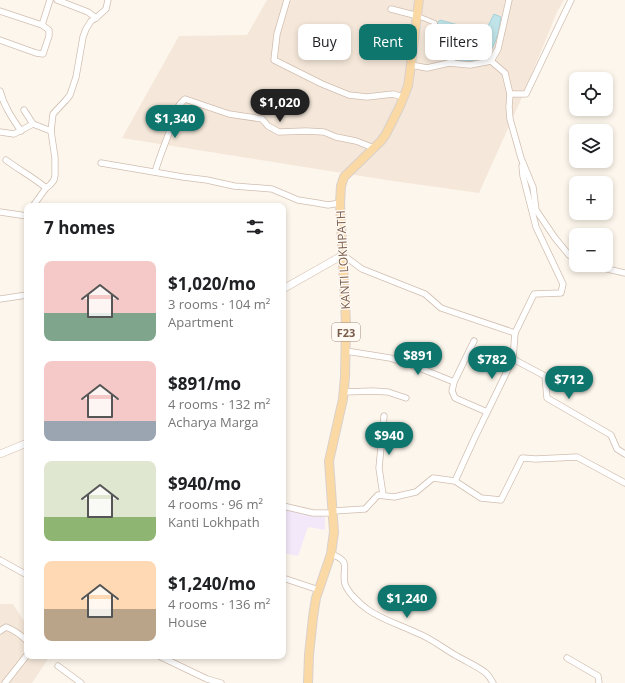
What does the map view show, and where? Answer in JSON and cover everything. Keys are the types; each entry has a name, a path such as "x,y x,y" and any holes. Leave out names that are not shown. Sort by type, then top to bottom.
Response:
{"main road":[{"name":"KANTI LOKHPATH","path":"308,683 313,617 319,590 331,554 334,532 329,461 344,392 346,316 340,204 341,186 344,177 386,134 408,86 419,0"},
{"path":"286,287 343,255"},
{"path":"0,454 24,444"}],"street":[{"path":"42,25 50,0"},
{"path":"57,0 88,12 96,18"},
{"path":"35,203 54,180 55,158 51,131 53,114 70,95 76,77 83,37 86,29 91,21 106,9 108,0"},
{"path":"287,0 277,34 274,60 316,81 349,95 367,97 393,94 403,97"},
{"path":"491,62 498,49 509,0"},
{"path":"510,94 526,94 571,0"},
{"path":"391,9 418,16 435,23 436,47 438,52 455,63"},
{"path":"0,11 42,25 49,30 42,54 0,40"},
{"path":"411,65 427,68 449,63 470,65 491,62 505,73 510,94 510,119 521,158 533,187 536,210 554,238 569,255"},
{"path":"0,91 3,102 11,118 21,131"},
{"path":"155,172 170,130 172,117 178,106 185,99 229,114 262,119 268,126 279,132 306,130 324,132 374,148"},
{"path":"24,110 33,124 51,131"},
{"path":"0,132 14,134 33,124"},
{"path":"455,481 513,359 515,333 534,294 561,293 562,284 536,227 523,176 521,158"},
{"path":"6,160 19,170 35,178 46,188"},
{"path":"101,163 201,179 234,186 272,189 298,200 328,205 340,204"},
{"path":"0,212 24,216"},
{"path":"343,255 362,269 425,294 441,308 515,333"},
{"path":"613,270 625,273"},
{"path":"0,299 24,295"},
{"path":"474,341 454,382 452,391 455,398 487,412"},
{"path":"346,351 390,358 418,367 454,382"},
{"path":"513,359 545,376 547,398 611,435 617,449 625,454"},
{"path":"344,392 388,392 406,398"},
{"path":"383,495 379,468 384,416"},
{"path":"286,507 313,513 364,510 378,495 394,496 416,492 432,478 455,481 481,498 501,500 522,458 536,459 577,457 625,483"},
{"path":"331,554 339,557 343,561 345,565 345,584 352,594 367,609 419,633 458,657 478,667 488,674 492,682"},
{"path":"0,560 24,573"},
{"path":"286,579 319,590"},
{"path":"0,631 6,627 10,628 24,637"},
{"path":"567,658 598,676 598,683"},
{"path":"5,683 24,659"},
{"path":"164,659 206,681 221,683"},
{"path":"58,666 81,683"}],"shaded area":[{"path":"267,0 564,0 557,12 524,93 479,193 386,180 122,138 179,36 247,35"},
{"path":"286,503 304,512 325,517 325,530 308,527 298,556 286,554"},
{"path":"0,604 13,604 24,621 24,659 48,659 32,683 0,683"}],"water":[{"path":"494,14 501,17 492,48 492,24 489,24"},
{"path":"440,20 455,24 437,24"},
{"path":"457,60 476,60 472,61"}]}
